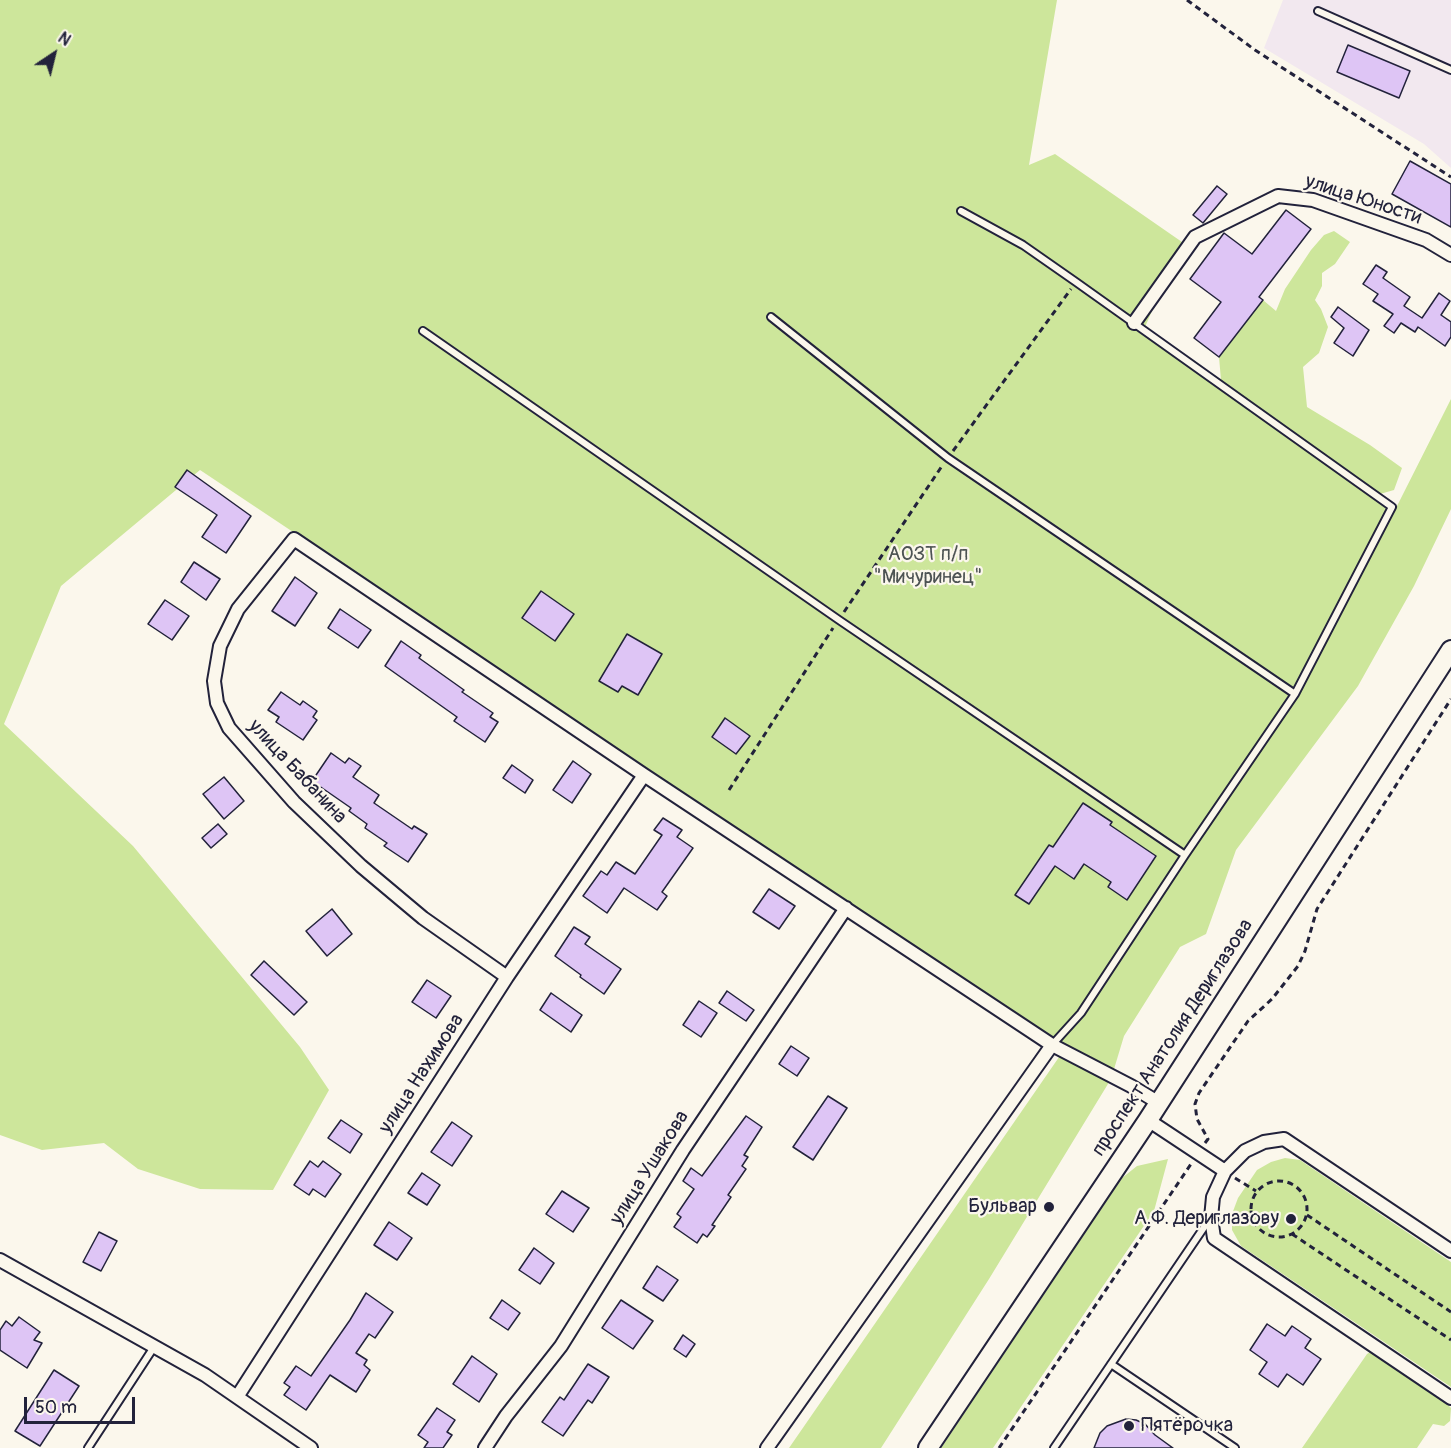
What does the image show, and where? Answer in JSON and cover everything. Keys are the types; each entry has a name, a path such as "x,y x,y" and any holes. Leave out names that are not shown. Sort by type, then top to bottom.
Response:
{"main road":[{"name":"проспект Анатолия Дериглазова","path":"928,1448 1148,1120 1451,650"}],"street":[{"name":"улица Юности","path":"1134,323 1195,237 1278,196 1313,200 1425,240 1451,255"},
{"name":"улица Бабанина","path":"507,977 423,918 361,866 294,802 229,728 217,703 214,681 219,646 238,609 294,539 644,775"},
{"path":"644,775 1052,1045 1159,1103"},
{"name":"улица Нахимова","path":"237,1397 507,977 644,775"},
{"name":"улица Ушакова","path":"484,1448 561,1346 683,1150 846,908"},
{"path":"767,1448 1052,1045"},
{"path":"1148,1120 1225,1171"},
{"path":"1451,1251 1284,1139 1264,1142 1245,1151 1225,1171 1213,1197 1210,1218 1214,1238 1451,1398"},
{"path":"0,1260 205,1375 311,1448"}],"lane":[{"path":"1317,10 1451,70"},
{"path":"961,211 1023,245 1392,507 1295,694 1081,1013 1052,1045"},
{"path":"771,316 948,458 1295,694"},
{"path":"423,331 839,620 1185,855"},
{"path":"1054,1448 1210,1218"},
{"path":"88,1448 154,1347"},
{"path":"1111,1364 1235,1448"}],"path":[{"path":"1187,0 1255,50 1451,177"},
{"path":"729,790 948,458 1076,282"},
{"path":"999,1448 1208,1139 1197,1119 1195,1104 1199,1093 1244,1026 1272,999 1298,966 1305,951 1317,909 1451,699"},
{"path":"1225,1171 1256,1191"},
{"path":"1278,1180 1291,1183 1301,1191 1306,1202 1307,1215 1301,1226 1292,1234 1279,1237 1267,1235 1257,1227 1251,1215 1251,1203 1256,1191 1266,1183 1278,1180"},
{"path":"1307,1215 1451,1312"},
{"path":"1292,1234 1451,1340"}],"shaded area":[{"path":"1283,0 1451,0 1451,168 1424,144 1264,48"}],"green space":[{"name":"АОЗТ п/п \"Мичуринец\"","path":"0,0 1057,0 1029,165 1055,154 1182,242 1145,327 1221,380 1219,357 1263,300 1276,311 1285,289 1311,250 1324,235 1334,231 1350,242 1335,264 1322,273 1322,286 1315,300 1328,327 1319,353 1303,367 1307,407 1370,445 1402,468 1394,490 1380,494 1397,506 1451,399 1451,509 1414,586 1358,686 1236,850 1206,934 1180,947 1124,1036 1111,1079 989,1279 881,1448 789,1448 1066,1047 200,470 61,586 4,724 133,846 300,1047 329,1090 273,1190 200,1189 138,1169 104,1143 42,1150 0,1135"},
{"path":"1285,1158 1300,1160 1451,1262 1451,1387 1241,1246 1232,1230 1232,1214 1238,1198 1257,1170 1271,1162"},
{"path":"1168,1159 1154,1211 993,1448 941,1448 1122,1178 1137,1166"},
{"path":"1370,1352 1447,1404 1451,1408 1450,1421 1444,1426 1433,1424 1417,1448 1302,1448 1367,1354"}],"building":[{"path":"1348,45 1410,71 1399,98 1337,72"},
{"path":"1410,161 1451,184 1451,227 1392,194"},
{"path":"1217,186 1227,194 1203,223 1193,215"},
{"path":"1286,210 1311,229 1259,297 1263,300 1219,357 1194,338 1221,302 1190,279 1224,233 1252,254"},
{"path":"1376,265 1387,272 1383,278 1410,297 1404,306 1422,318 1439,293 1450,301 1441,315 1451,322 1451,337 1445,346 1418,327 1415,332 1401,323 1394,333 1384,326 1393,314 1373,301 1378,294 1363,284"},
{"path":"1338,307 1369,330 1353,356 1334,343 1344,328 1331,317"},
{"path":"187,470 251,516 226,553 202,537 217,515 175,487"},
{"path":"194,562 220,579 206,600 181,582"},
{"path":"295,577 317,593 295,626 272,611"},
{"path":"541,591 574,614 555,641 522,618"},
{"path":"165,600 189,616 172,640 148,624"},
{"path":"340,609 371,630 358,648 328,628"},
{"path":"627,634 662,654 638,695 622,686 618,692 599,681"},
{"path":"401,641 421,655 419,658 464,690 462,692 493,713 490,717 498,722 485,742 454,721 457,717 385,666"},
{"path":"281,692 300,705 303,701 317,711 313,717 317,720 303,740 276,722 279,717 268,710"},
{"path":"725,718 750,736 736,754 712,737"},
{"path":"331,753 345,763 349,758 361,766 353,777 379,795 374,803 412,829 414,826 427,834 408,862 384,846 387,843 365,828 367,824 349,811 351,808 312,781"},
{"path":"573,761 591,774 572,803 553,790"},
{"path":"512,765 533,780 525,793 503,778"},
{"path":"224,777 244,801 224,819 203,794"},
{"path":"1083,803 1112,822 1110,825 1156,856 1127,900 1108,887 1111,882 1084,864 1074,879 1055,866 1029,904 1015,895 1049,845 1053,847"},
{"path":"663,818 682,830 677,837 693,848 662,892 667,896 657,910 624,888 607,913 583,896 601,871 607,875 616,862 635,874 662,835 654,830"},
{"path":"218,824 227,834 211,848 202,838"},
{"path":"769,889 795,906 779,929 753,912"},
{"path":"332,909 352,934 327,956 306,931"},
{"path":"574,927 590,937 585,944 621,969 604,994 555,956"},
{"path":"264,961 307,1002 294,1015 251,975"},
{"path":"427,980 451,996 436,1018 412,1002"},
{"path":"727,991 754,1010 746,1021 719,1003"},
{"path":"551,993 582,1015 571,1032 540,1010"},
{"path":"699,1001 717,1013 701,1037 683,1025"},
{"path":"791,1046 809,1058 797,1076 779,1064"},
{"path":"828,1096 847,1108 813,1160 793,1147"},
{"path":"746,1116 762,1127 744,1155 748,1157 742,1166 746,1169 728,1195 731,1197 712,1225 715,1226 707,1237 703,1234 697,1243 674,1227 681,1217 677,1214 694,1189 683,1181 691,1168 702,1176"},
{"path":"341,1120 362,1134 350,1153 328,1138"},
{"path":"452,1122 472,1136 452,1166 431,1152"},
{"path":"310,1161 318,1167 323,1161 341,1174 325,1197 313,1189 309,1195 294,1185"},
{"path":"422,1173 440,1185 427,1205 408,1193"},
{"path":"562,1191 589,1208 573,1232 546,1214"},
{"path":"389,1222 412,1238 397,1260 374,1245"},
{"path":"99,1232 117,1241 101,1271 83,1262"},
{"path":"534,1248 554,1263 540,1284 519,1270"},
{"path":"657,1266 678,1280 663,1301 643,1288"},
{"path":"366,1293 393,1312 375,1338 369,1334 356,1353 367,1360 364,1365 370,1370 356,1392 330,1375 306,1410 284,1395 290,1387 284,1383 296,1366 311,1376"},
{"path":"502,1300 520,1313 508,1330 490,1318"},
{"path":"621,1300 653,1321 633,1349 602,1328"},
{"path":"19,1317 40,1332 34,1340 42,1343 27,1368 0,1350 0,1330 6,1321 12,1326"},
{"path":"1267,1324 1285,1336 1292,1326 1311,1339 1305,1348 1321,1359 1303,1385 1287,1374 1278,1387 1259,1374 1267,1362 1250,1350"},
{"path":"683,1335 695,1344 686,1357 674,1349"},
{"path":"472,1356 497,1374 479,1402 453,1384"},
{"path":"588,1364 609,1377 592,1403 588,1400 563,1436 542,1422 560,1397 564,1400"},
{"path":"54,1370 79,1386 40,1446 15,1431"},
{"path":"437,1408 455,1420 447,1432 452,1435 443,1448 424,1448 428,1442 418,1435"},
{"path":"1126,1419 1145,1424 1155,1435 1173,1448 1094,1448 1100,1433 1107,1426"}],"place":[{"name":"Бульвар","path":"1049,1207"},
{"name":"А.Ф. Дериглазову","path":"1291,1219"},
{"name":"Пятёрочка","path":"1129,1426"}]}
